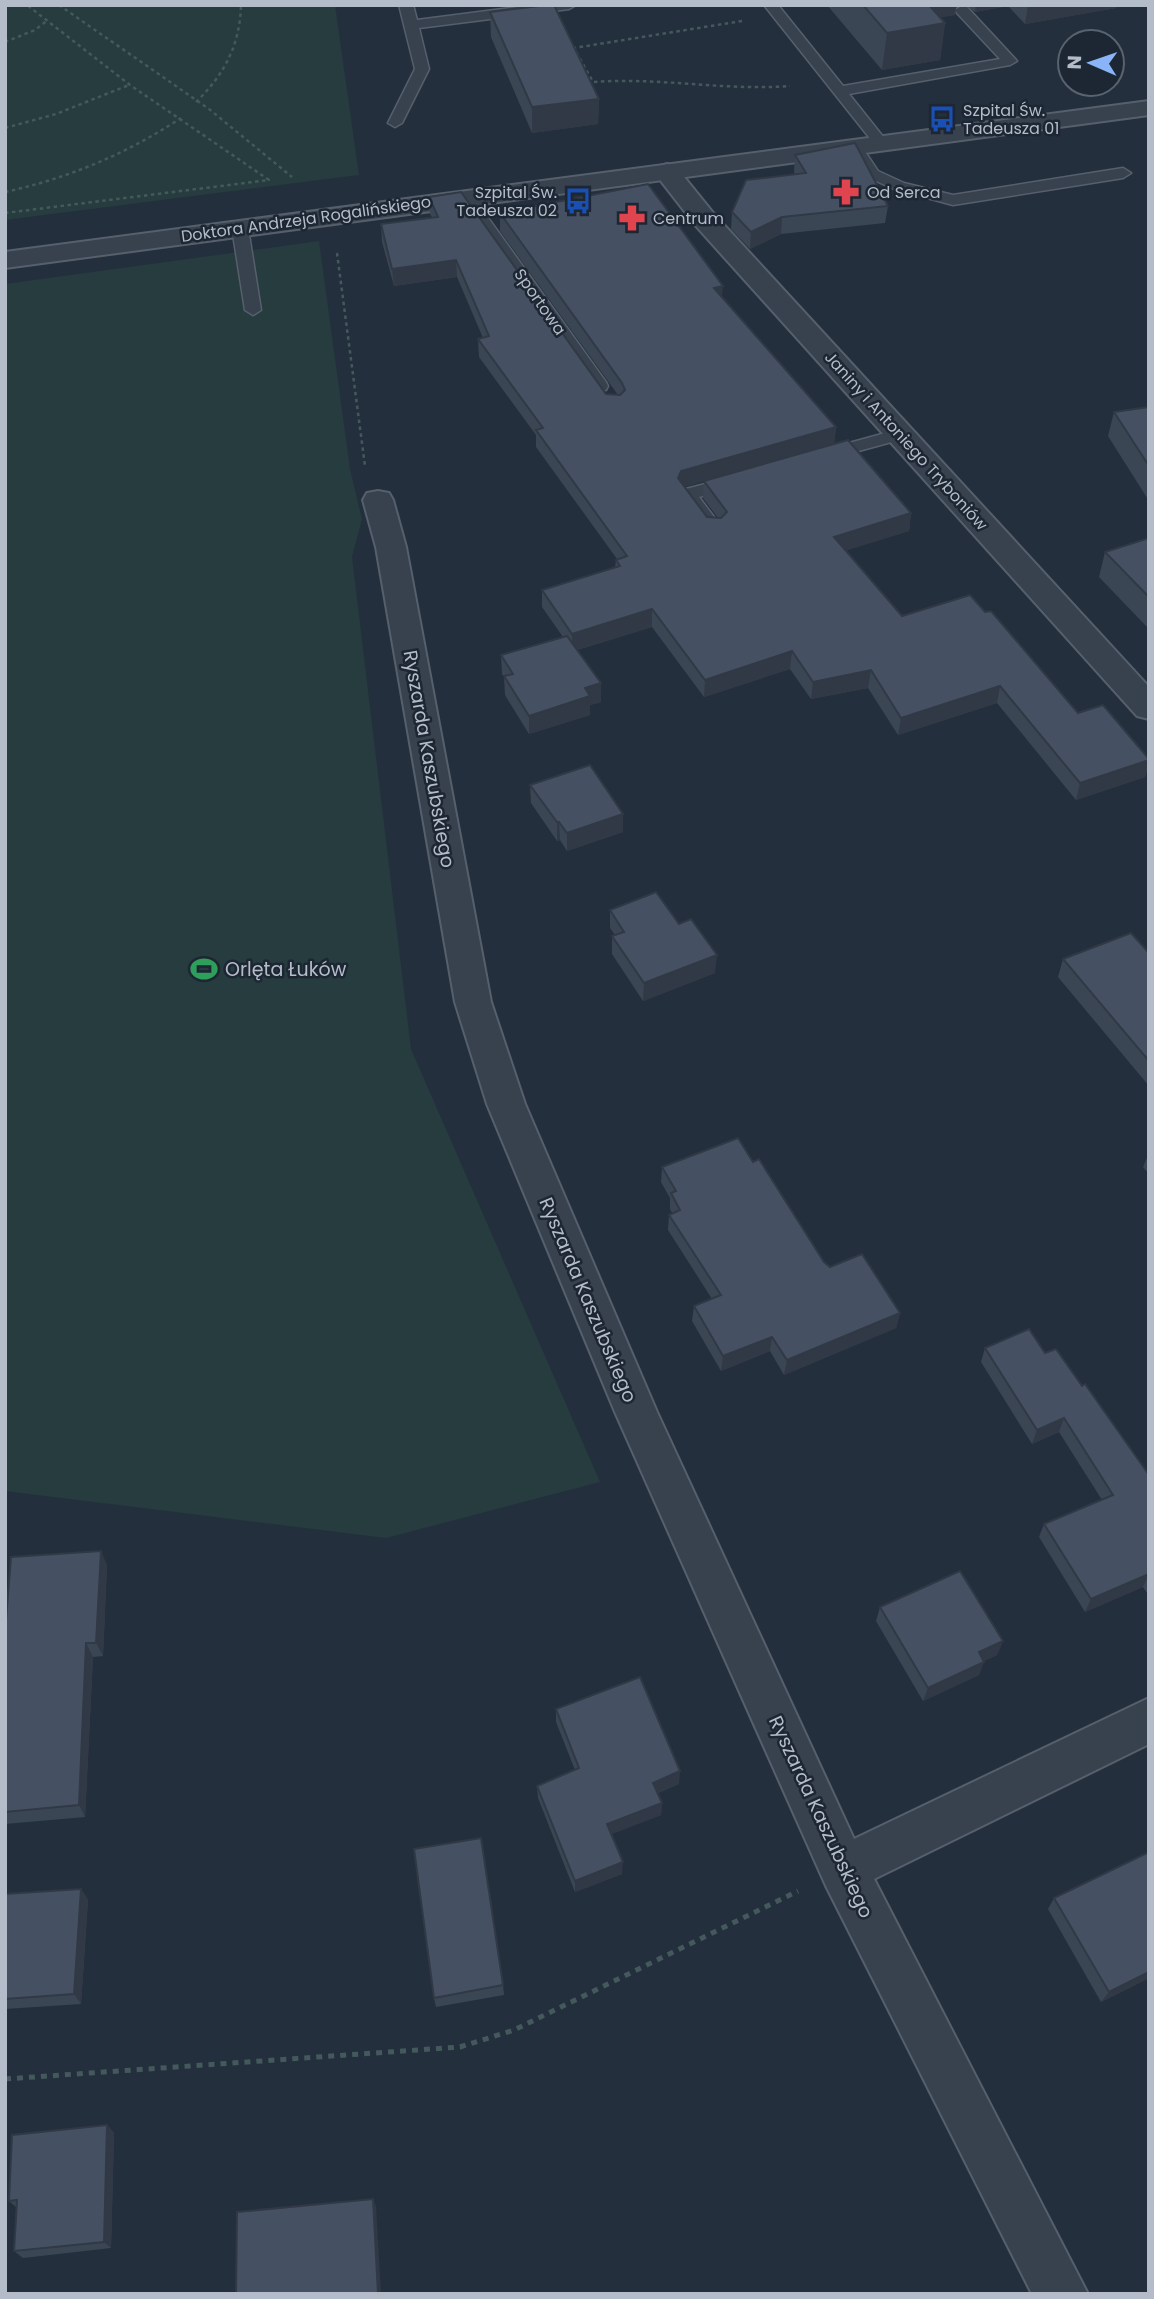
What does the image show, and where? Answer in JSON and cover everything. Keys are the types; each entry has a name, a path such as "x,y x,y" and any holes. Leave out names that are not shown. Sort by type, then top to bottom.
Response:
{"street":[{"name":"Doktora Andrzeja Rogalińskiego","path":"5,260 1149,108"},
{"name":"Janiny i Antoniego Tryboniów","path":"667,172 705,220 1149,708"},
{"name":"Ryszarda Kaszubskiego","path":"378,500 391,547 473,1002 506,1104 636,1412 843,1869 1061,2294"},
{"path":"843,1869 1149,1720"}],"lane":[{"path":"395,123 422,69 406,5"},
{"path":"411,26 569,5"},
{"path":"771,5 881,143"},
{"path":"840,91 1010,61 962,10"},
{"path":"855,147 872,174 900,186 953,200 1123,173"},
{"name":"Sportowa","path":"466,197 606,395"},
{"path":"240,228 253,310"},
{"path":"808,460 901,434"},
{"path":"714,529 688,494 755,475"}],"path":[{"path":"5,213 269,180 130,85 27,5"},
{"path":"59,5 197,102 272,158 292,177"},
{"path":"197,102 212,88 226,66 238,40 242,5"},
{"path":"5,42 35,30 48,20"},
{"path":"742,21 574,48 593,82 628,78 761,89 799,85"},
{"path":"5,128 56,114 130,85"},
{"path":"5,192 60,178 121,155 146,143 181,118"},
{"path":"336,248 365,467 378,500"},
{"path":"5,2079 460,2047 514,2030 843,1869"}],"green space":[{"path":"5,5 335,5 359,175 5,220"},
{"name":"Orlęta Łuków","path":"319,241 350,469 362,519 352,557 411,1049 600,1482 386,1538 5,1491 5,284"}],"building":[{"path":"554,5 599,99 532,107 490,12"},
{"path":"863,5 929,5 945,23 887,33"},
{"path":"855,143 888,206 782,217 751,232 732,212 746,180 806,173 795,155"},
{"path":"648,184 723,286 714,288 836,427 681,471 678,478 707,517 721,518 727,512 704,481 848,440 911,513 834,537 902,616 970,595 985,612 991,611 1078,713 1103,705 1149,760 1080,783 1000,686 901,718 871,670 813,682 792,651 705,680 652,609 572,634 542,590 620,566 616,560 627,556 536,430 543,428 478,339 489,336 456,260 392,269 381,224 438,217 429,197 461,192 606,394 620,395 625,390 622,383 500,213"},
{"path":"1149,407 1149,466 1114,412"},
{"path":"1149,538 1149,597 1105,552"},
{"path":"567,636 601,683 585,688 590,696 529,716 504,676 513,674 501,655"},
{"path":"590,765 623,814 567,833 530,785"},
{"path":"656,892 679,924 691,919 717,955 644,983 612,936 624,932 610,910"},
{"path":"1131,933 1149,953 1149,1061 1063,959"},
{"path":"738,1138 753,1162 759,1159 824,1262 830,1267 862,1254 900,1313 787,1360 772,1337 723,1356 694,1306 721,1295 669,1215 680,1210 671,1193 676,1191 662,1167"},
{"path":"1029,1329 1045,1353 1056,1349 1082,1386 1085,1384 1149,1475 1149,1574 1091,1599 1044,1524 1113,1495 1064,1418 1037,1430 985,1348"},
{"path":"101,1551 96,1643 86,1643 79,1805 5,1812 5,1633 11,1557"},
{"path":"960,1571 1003,1641 979,1652 984,1662 928,1688 880,1607"},
{"path":"640,1677 680,1771 653,1783 662,1803 607,1824 623,1862 575,1881 537,1786 579,1768 556,1709"},
{"path":"481,1838 503,1985 434,1998 414,1849"},
{"path":"1149,1852 1149,1972 1109,1992 1054,1898"},
{"path":"81,1889 74,1994 5,1999 5,1894"},
{"path":"107,2125 104,2242 14,2251 17,2200 9,2201 12,2135"},
{"path":"373,2199 378,2294 236,2294 237,2212"}],"place":[{"name":"Szpital Św. Tadeusza 01","path":"942,119"},
{"name":"Od Serca","path":"846,192"},
{"name":"Szpital Św. Tadeusza 02","path":"578,201"},
{"name":"Centrum","path":"632,218"},
{"name":"Orlęta Łuków","path":"204,969"}]}
